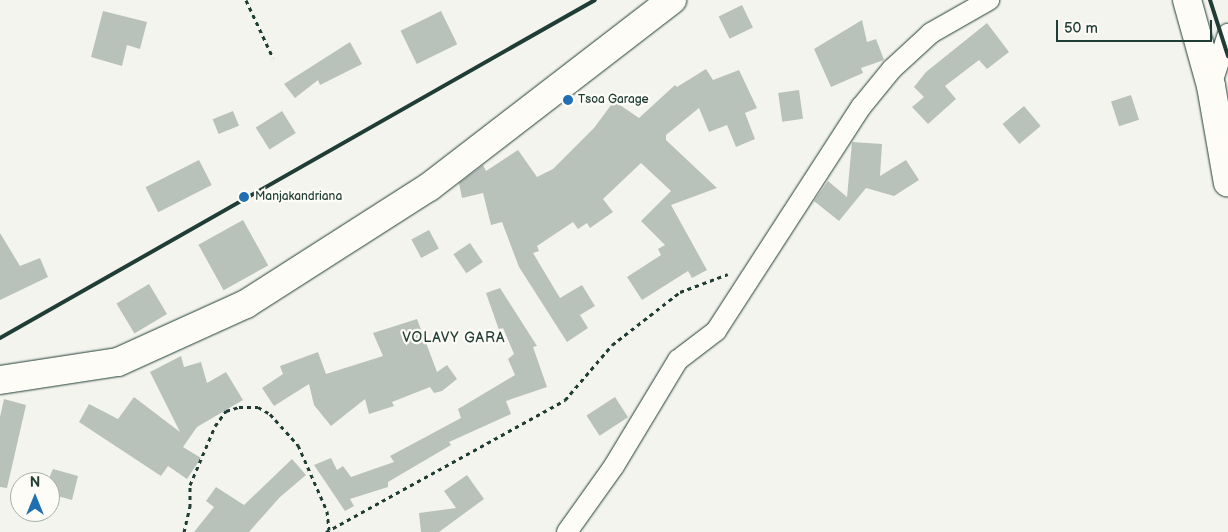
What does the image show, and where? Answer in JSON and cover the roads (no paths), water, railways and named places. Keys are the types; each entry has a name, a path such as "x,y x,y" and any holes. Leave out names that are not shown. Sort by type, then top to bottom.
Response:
{"main road":[{"path":"0,380 118,362 246,304 430,187 672,0"},
{"path":"1187,0 1211,86 1228,183"}],"street":[{"path":"567,532 614,466 678,360 716,330 862,107 892,69 931,33 989,0"},
{"path":"1211,86 1228,34"}],"railway":[{"path":"0,338 595,0"},
{"path":"1210,0 1228,56"}],"place":[{"name":"Tsoa Garage","path":"568,100"},
{"name":"Manjakandriana","path":"244,197"}],"district":[{"name":"VOLAVY GARA","path":"454,338"}]}
